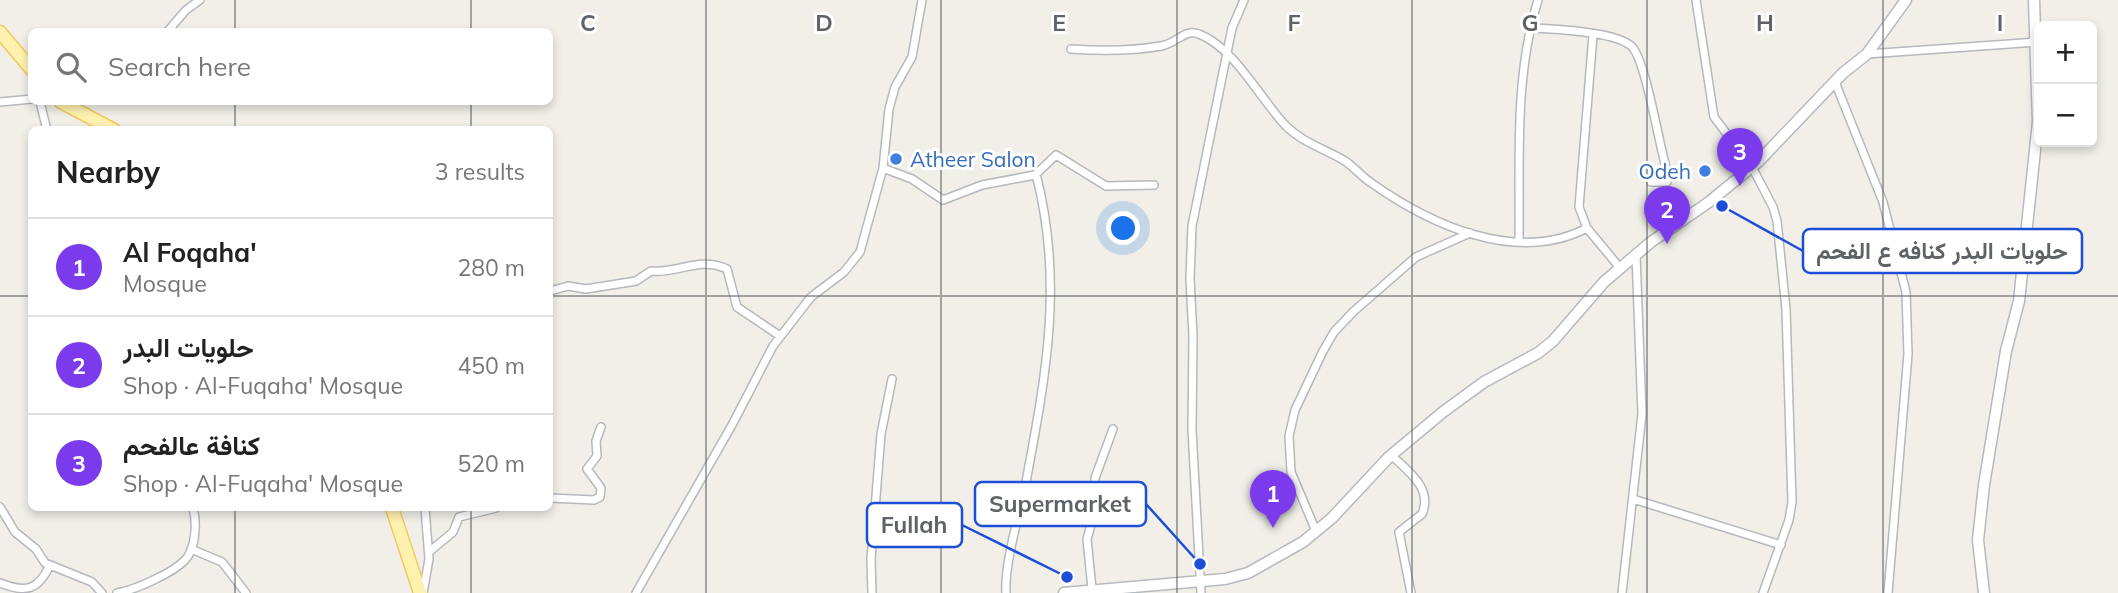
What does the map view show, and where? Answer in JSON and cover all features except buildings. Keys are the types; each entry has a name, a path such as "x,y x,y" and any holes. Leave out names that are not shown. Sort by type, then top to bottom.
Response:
{"main road":[{"path":"0,32 28,65"},
{"path":"67,105 106,126"},
{"path":"393,511 422,593"}],"street":[{"path":"170,28 186,9 200,0"},
{"path":"636,593 780,336 811,297 844,272 860,252 883,168 888,109 895,87 912,57 922,0"},
{"path":"1201,587 1192,430 1192,226 1232,28 1244,0"},
{"path":"1519,241 1522,74 1538,0"},
{"path":"1696,0 1714,117 1752,167 1773,207 1786,309 1792,502 1781,545 1763,593"},
{"path":"1064,593 1092,589 1201,587 1248,573 1275,560 1317,531 1391,455 1484,382 1538,353 1553,341 1604,282 1620,268 1752,167 1835,82 1867,54 1906,0"},
{"path":"2034,0 2035,21"},
{"path":"1530,28 1594,35 1631,45 1640,61 1669,178 1667,182 1651,182"},
{"path":"1071,49 1104,51 1162,46 1191,32 1204,36 1227,55 1276,115 1305,142 1346,162 1368,181 1448,228 1519,241 1565,240 1587,229"},
{"path":"1594,35 1578,200 1587,229 1620,268"},
{"path":"1867,54 2034,42"},
{"path":"1835,82 1883,202 1906,292 1908,354 1888,593"},
{"path":"1984,593 1978,540 1983,485 2026,246 2038,122 2037,84"},
{"path":"0,102 28,99"},
{"path":"41,105 46,126"},
{"path":"883,168 912,179 938,199 945,200 982,185 1037,174 1057,155 1106,186 1154,185"},
{"path":"1006,593 1047,357 1052,289 1049,225 1037,174"},
{"path":"1317,531 1291,472 1289,436 1295,410 1323,351 1334,332 1354,311 1416,257 1470,233"},
{"path":"1622,593 1642,392 1636,255"},
{"path":"553,290 568,286 586,289 636,281 650,271 662,272 690,263 704,263 727,269 737,307 780,336"},
{"path":"872,593 871,559 881,434 892,379"},
{"path":"553,498 594,500 600,497 601,488 587,468 596,457 596,441 601,428"},
{"path":"1092,589 1087,539 1096,507 1095,478 1113,429"},
{"path":"1391,455 1414,476 1424,495 1422,514 1399,532 1410,593"},
{"path":"1633,499 1781,545"},
{"path":"0,507 15,532 50,565 92,582 102,593"},
{"path":"117,593 134,589 184,561 191,549 194,527 192,511"},
{"path":"422,593 429,552 425,511"},
{"path":"429,552 453,532 459,517 484,511"},
{"path":"191,549 222,562 246,593"},
{"path":"0,583 17,589 33,589 40,584 50,565"}],"place":[{"name":"Atheer Salon","path":"896,159"},
{"name":"Odeh","path":"1705,171"},
{"name":"كنافة عالفحم","path":"1740,186"},
{"name":"حلويات البدر كنافه ع الفحم","path":"1722,206"},
{"name":"حلويات البدر","path":"1667,244"},
{"name":"Al Foqaha'","path":"1273,528"},
{"name":"Supermarket","path":"1200,564"},
{"name":"Fullah","path":"1067,577"}]}
